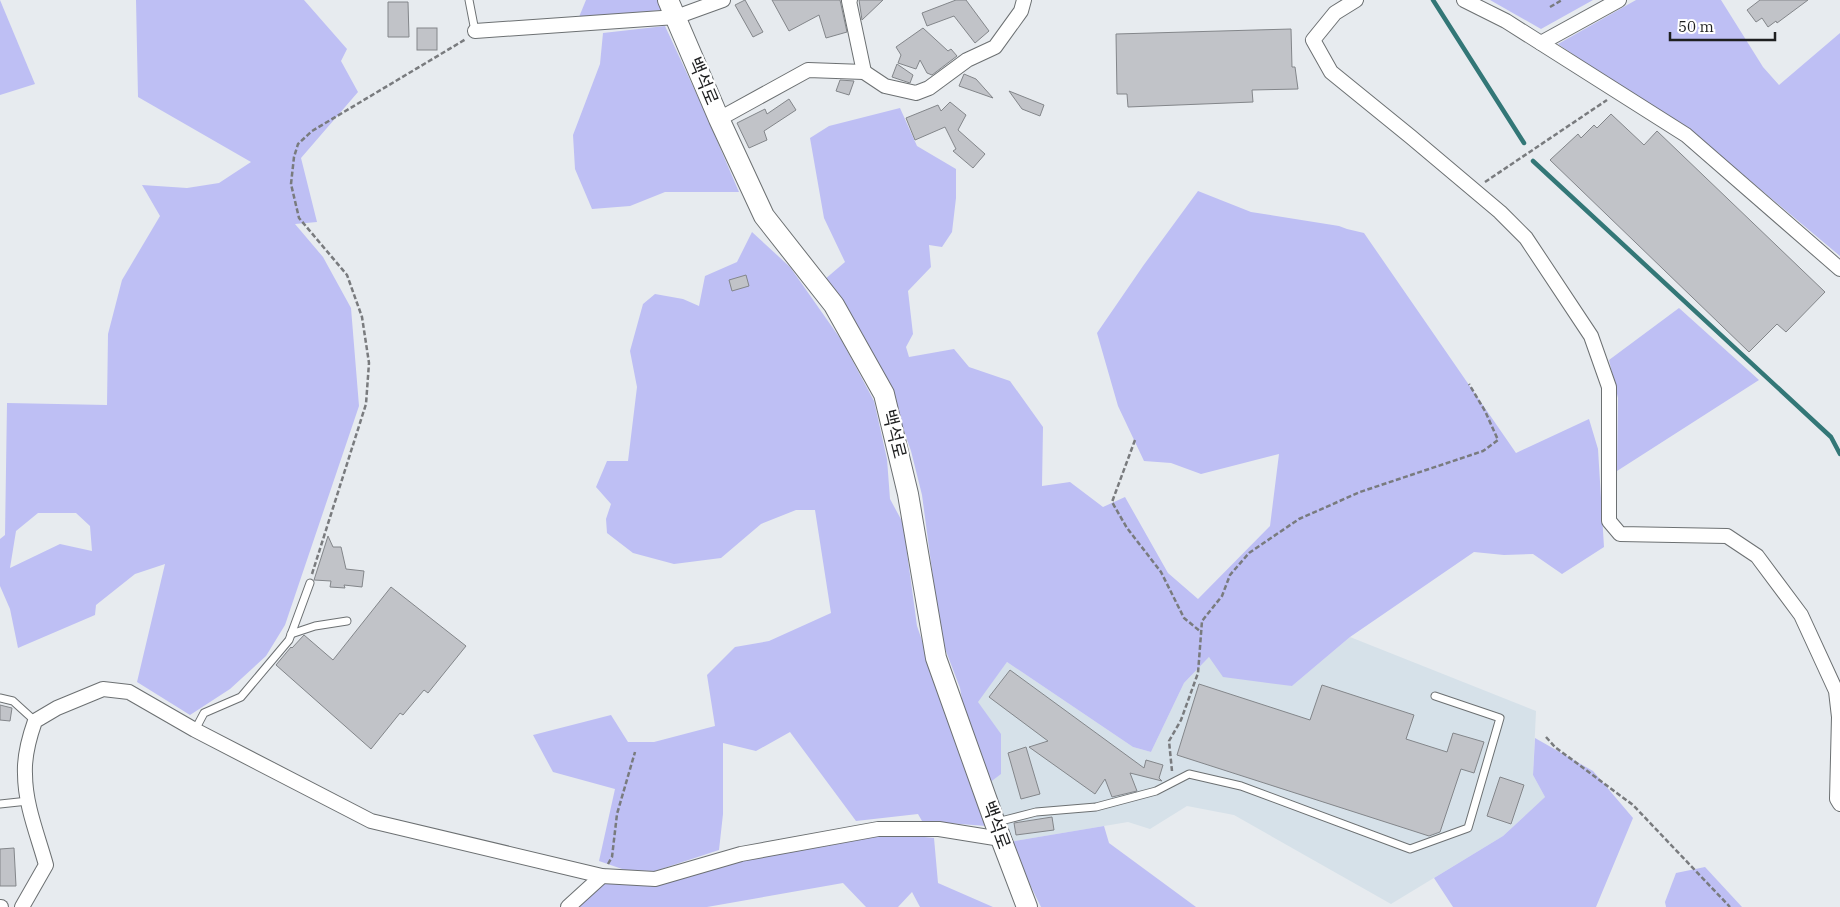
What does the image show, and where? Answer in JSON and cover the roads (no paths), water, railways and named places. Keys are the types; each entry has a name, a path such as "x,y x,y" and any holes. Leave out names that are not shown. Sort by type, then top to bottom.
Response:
{"street":[{"path":"475,31 672,8 723,0"},
{"path":"850,0 848,1 864,72"},
{"path":"719,119 808,70 864,72 885,86 916,93 929,88 967,60 995,47 1021,11 1024,0"},
{"path":"1356,0 1336,12 1313,40 1331,72 1500,212 1526,238 1591,336 1609,387 1609,521 1620,534 1727,536 1757,556 1801,616 1836,691 1839,717 1837,799 1840,804"},
{"path":"1464,0 1506,21 1686,135 1840,269"},
{"path":"1541,43 1619,0"},
{"name":"백석로","path":"672,8 719,119 764,216 834,305 884,394 908,494 936,658 998,831 1028,907"},
{"path":"22,907 46,865 28,801 24,774 28,742 35,721 57,708 103,689 130,692 195,730 371,821 602,876 655,879 741,854 878,829 998,831"},
{"path":"568,907 602,876"}],"lane":[{"path":"469,0 475,31"},
{"path":"195,730 204,713 241,696 289,640 310,583"},
{"path":"291,634 315,626 347,621"},
{"path":"998,831 1036,812 1096,807 1156,791 1190,774 1241,786 1410,849 1468,828 1500,718 1435,696"},
{"path":"0,698 13,701 35,721"},
{"path":"0,804 28,801"}],"waterway":[{"path":"1433,0 1524,143"},
{"path":"1533,161 1831,437 1840,454"}]}
